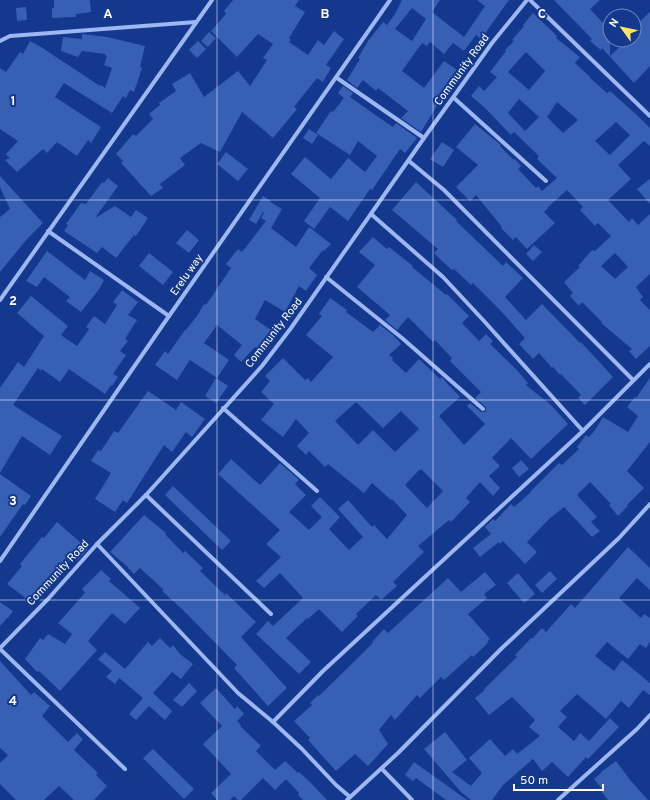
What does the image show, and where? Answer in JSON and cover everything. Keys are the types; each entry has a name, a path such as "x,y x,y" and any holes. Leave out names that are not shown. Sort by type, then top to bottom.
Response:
{"street":[{"path":"0,300 212,0"},
{"name":"Erelu way","path":"0,561 390,0"},
{"name":"Community Road","path":"0,648 146,495 262,366 291,328 424,138 492,44 527,0"},
{"path":"530,0 650,116"},
{"path":"0,41 10,36 196,22"},
{"path":"337,78 424,138"},
{"path":"454,98 546,181"},
{"path":"409,161 444,190 633,380"},
{"path":"371,214 442,277 484,321 583,431"},
{"path":"48,231 169,316"},
{"path":"326,277 402,338 483,409"},
{"path":"273,722 323,671 583,431 650,364"},
{"path":"223,408 317,491"},
{"path":"146,495 271,614"},
{"path":"98,544 238,693 273,722 349,799 382,769 501,649 619,538 650,504"},
{"path":"0,648 125,769"},
{"path":"558,800 637,729 650,715"},
{"path":"382,769 412,800"}],"building":[{"path":"54,0 90,0 91,12 76,14 76,17 52,18"},
{"path":"233,0 299,0 295,6 305,12 289,38 291,40 289,42 308,55 318,40 324,45 334,31 344,39 326,65 331,68 323,82 317,78 294,107 297,109 273,138 242,112 220,152 201,143 180,158 185,165 160,184 163,188 151,196 121,163 123,161 116,154 133,134 136,136 153,119 149,114 160,105 159,103 176,91 172,84 190,73 204,97 238,71 250,86 267,60 263,58 273,44 258,34 237,57 211,31 226,14 224,11"},
{"path":"402,0 440,0 432,12 464,37 485,6 477,0 509,0 481,39 476,35 464,51 453,43 444,54 430,42 427,46 422,43 402,71 424,88 444,61 457,70 437,97 441,99 421,132 401,118 408,111 378,88 376,91 363,80 357,88 347,80 360,59 358,58 368,41 383,22 387,25 395,14","holes":["412,8 426,19 412,41 395,29"]},
{"path":"554,0 600,0 590,9 602,22 601,50 590,41 592,39"},
{"path":"26,7 27,20 17,21 16,8"},
{"path":"650,12 650,66 634,83 602,48 610,48 610,56 618,48 642,48 642,19"},
{"path":"533,13 557,36 556,38 580,57 575,63 590,78 607,93 610,91 650,128 650,146 644,141 618,165 631,179 608,200 629,222 632,218 638,225 650,214 650,274 636,287 643,297 640,300 650,310 650,346 636,359 629,351 632,349 601,323 602,322 582,302 579,306 570,296 573,293 564,282 580,267 578,266 592,250 595,251 611,236 598,223 595,226 580,210 583,207 567,190 544,212 555,223 527,249 516,237 513,240 501,228 502,227 476,195 470,201 456,187 478,165 456,147 475,124 501,145 500,146 514,160 515,159 521,166 518,169 536,188 538,186 542,191 557,178 537,159 539,156 514,132 511,135 471,96 479,86 484,91 497,77 490,72 506,51 505,50 514,41 512,40 524,26 523,25","holes":["526,52 545,71 529,90 508,72","519,99 539,117 525,131 508,113","557,102 578,120 563,133 547,117","616,122 630,135 610,155 595,141","615,253 628,267 615,279 601,266"]},
{"path":"209,32 216,38 208,47 201,41"},
{"path":"82,34 107,37 145,46 140,67 142,68 134,92 130,90 126,98 123,96 112,113 64,83 55,97 101,127 91,143 88,140 77,156 57,142 47,153 43,149 17,172 5,160 10,158 6,154 18,141 0,129 0,68 6,72 20,52 23,54 30,41 105,88 112,68 104,65 107,56 105,54 82,51 78,57 61,51 63,37 82,39"},
{"path":"198,41 206,49 197,58 189,50"},
{"path":"343,86 353,93 350,97 374,114 393,127 396,123 417,138 405,153 400,149 372,190 370,189 348,221 330,207 314,229 304,221 320,198 291,174 305,157 331,179 348,158 365,172 377,156 358,141 350,155 316,133 331,111 333,112 344,98 338,93"},
{"path":"309,129 318,135 312,144 303,138"},
{"path":"442,142 454,150 443,167 430,159"},
{"path":"226,152 248,169 238,181 217,164"},
{"path":"0,176 43,223 27,239 0,272 0,217 10,209 0,187"},
{"path":"108,178 118,186 95,218 115,206 131,217 136,210 148,218 136,236 134,235 116,258 102,247 97,253 64,231 68,225 66,224 81,203 86,204 102,182 104,183"},
{"path":"650,179 650,204 637,189"},
{"path":"416,182 503,266 506,262 523,278 505,297 526,320 542,304 580,343 581,342 613,377 585,405 578,398 581,395 561,374 560,375 553,367 552,368 539,353 533,359 519,344 525,338 501,311 473,283 471,285 454,269 452,270 443,262 434,253 438,249 392,210"},
{"path":"263,196 282,209 271,228 296,247 309,227 331,244 324,251 323,250 309,268 317,275 306,291 299,286 285,312 265,300 255,319 271,330 257,348 255,347 241,362 234,355 242,345 217,325 204,343 229,360 217,378 190,360 177,380 155,365 165,351 168,354 197,316 204,304 206,305 231,268 226,264 238,249 242,252 266,221 261,218 264,213 263,212 256,224 249,220"},
{"path":"187,230 199,240 189,253 176,243"},
{"path":"373,237 387,249 389,247 413,266 412,267 446,295 447,294 469,316 462,323 479,341 486,334 493,341 490,344 517,370 528,383 526,385 551,405 568,424 531,459 511,438 492,458 500,466 489,476 500,488 493,496 480,482 466,498 470,502 451,522 449,520 418,546 424,552 393,582 397,586 381,600 376,595 356,614 358,616 342,632 319,609 308,619 307,618 286,638 311,662 299,674 256,634 268,621 273,626 303,598 280,573 264,588 256,581 281,557 266,544 280,530 218,474 231,459 260,485 280,463 299,480 295,484 306,495 289,512 309,530 322,517 311,506 320,497 340,517 329,529 349,550 363,537 338,509 348,500 372,527 374,525 387,539 407,515 392,499 391,500 372,483 364,493 328,464 325,467 309,451 306,455 297,446 309,433 296,419 283,437 261,420 274,404 261,392 270,381 265,376 283,358 305,380 308,378 311,382 333,357 306,335 322,316 319,314 330,298 373,332 380,325 393,335 401,344 389,355 393,358 392,360 406,373 419,359 440,379 442,377 460,397 439,416 464,445 485,424 467,406 470,403 481,412 485,412 486,407 475,398 481,392 450,361 452,358 435,340 433,342 408,317 397,330 385,320 390,315 357,287 375,265 359,252","holes":["356,402 383,428 401,411 419,429 395,452 373,430 358,445 335,421","421,469 443,491 427,508 405,485"]},
{"path":"534,245 542,252 533,261 526,254"},
{"path":"47,251 85,280 90,271 104,280 100,288 81,312 66,301 70,297 44,277 37,287 26,281"},
{"path":"149,253 173,272 163,285 139,266"},
{"path":"122,290 138,302 128,315 137,320 125,339 128,341 120,351 126,355 113,374 118,377 112,386 111,385 105,394 69,369 60,382 42,369 41,371 38,368 13,405 62,436 50,455 22,436 0,473 0,388 18,362 24,367 44,336 17,313 31,296 68,326 61,335 77,346 89,329 86,327 94,316 105,324 117,305 113,302"},
{"path":"216,378 228,386 216,403 205,396"},
{"path":"650,378 650,442 627,471 644,488 627,505 628,506 618,516 609,505 611,504 590,482 577,495 597,517 591,522 600,531 592,537 564,507 549,519 527,542 537,552 525,564 503,541 500,544 499,542 480,557 473,548 491,534 485,527 493,519 495,521 511,504 514,507 559,463 562,465 579,449 577,447 586,435 589,437 603,417 628,432 638,416 627,407 635,397 636,398"},
{"path":"148,391 176,410 181,402 205,419 192,437 186,432 172,452 164,445 127,503 123,500 115,512 95,499 111,473 91,461 98,450 101,451 114,431 118,433"},
{"path":"521,460 529,469 519,477 512,468"},
{"path":"0,474 31,496 25,505 23,504 0,537"},
{"path":"173,486 231,541 222,550 165,495"},
{"path":"144,515 166,533 165,534 183,553 185,551 203,568 200,571 225,595 226,593 256,622 241,637 287,688 268,706 234,668 237,665 183,610 162,591 164,590 140,568 134,574 110,552"},
{"path":"57,522 88,549 77,561 73,557 60,572 58,571 32,603 7,584 22,566 20,564 42,537 44,538"},
{"path":"628,547 650,568 650,590 637,578 619,598 641,618 644,614 650,618 650,642 646,648 640,644 628,659 607,642 595,656 614,671 622,660 650,683 650,695 643,690 629,708 621,701 606,719 577,694 560,711 567,717 558,727 574,741 580,733 589,741 610,718 619,727 588,759 586,757 568,777 552,762 542,771 533,759 503,785 492,800 471,800 461,792 424,749 445,732 467,760 452,772 471,786 482,773 469,758 490,739 505,756 513,749 517,754 540,736 529,727 535,720 512,697 489,715 475,698 485,690 484,689 517,657 515,655 542,628 546,632 571,604 575,608"},
{"path":"101,570 111,579 109,581 140,608 125,624 112,613 88,641 97,650 60,691 39,671 37,672 25,659 40,638 43,640 48,634 65,644 72,634 58,623 85,593 82,589"},
{"path":"550,571 557,579 542,593 535,585"},
{"path":"485,572 496,585 484,594 487,598 468,614 490,639 487,642 488,643 444,680 441,677 420,698 417,695 395,720 391,715 379,730 388,744 368,766 355,754 336,771 308,740 310,738 294,721 312,705 310,703 318,695 319,696 373,643 372,642 384,629 388,633 448,578 461,592"},
{"path":"518,573 535,594 524,603 507,583"},
{"path":"0,602 13,611 0,626"},
{"path":"160,638 170,648 173,645 180,654 193,664 181,679 172,672 153,693 172,711 165,720 149,706 136,720 129,714 143,698 119,678 115,684 106,677 112,671 98,659 105,652 125,669 148,642 152,646"},
{"path":"0,661 31,695 34,692 50,706 42,716 68,742 77,733 83,739 74,750 98,773 96,775 107,786 94,800 74,800 59,786 44,800 16,800 0,784 0,763 8,755 0,748"},
{"path":"189,683 197,691 182,707 173,700"},
{"path":"216,688 235,709 237,706 244,714 237,721 241,725 240,726 261,746 256,751 275,770 285,761 310,782 327,800 303,800 298,795 299,793 286,779 275,790 263,778 241,800 238,800 234,796 230,800 217,800 211,793 231,774 203,744 222,726 200,703"},
{"path":"153,749 194,789 184,799 143,758"},
{"path":"616,761 630,780 648,800 608,800 601,791 603,790 594,779"},
{"path":"414,762 467,800 446,800 416,778 413,781 405,775"}]}
